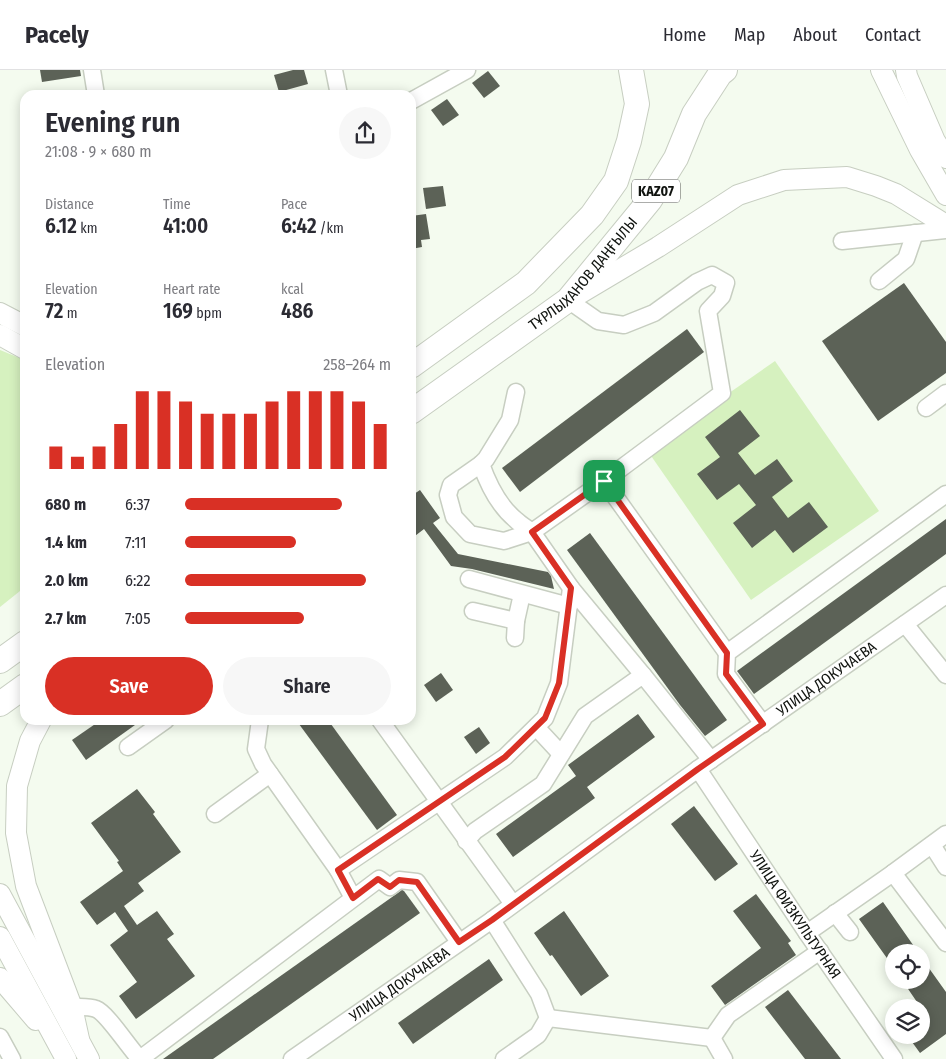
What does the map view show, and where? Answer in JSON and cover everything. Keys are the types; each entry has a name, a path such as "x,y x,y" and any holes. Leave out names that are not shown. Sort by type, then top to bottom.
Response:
{"highway":[{"name":"KAZ07","path":"416,362 526,283 592,214 616,181 629,141 637,104 631,70"},
{"name":"ТҰРЛЫХАНОВ ДАҢҒЫЛЫ","path":"416,408 568,300 650,200 676,158 694,114 720,74 726,70"},
{"path":"0,704 20,690"}],"main road":[{"path":"881,70 920,150 946,195"},
{"path":"909,72 935,141 946,158"},
{"path":"568,300 658,247 738,195 784,180 847,177 896,194 946,226"},
{"path":"0,313 17,335"},
{"path":"11,653 20,641"},
{"path":"38,725 30,741 17,786 16,833 26,886 72,1007 79,1039"},
{"path":"0,894 89,1059"},
{"path":"0,937 64,1056"},
{"path":"0,978 64,1056"}],"street":[{"path":"92,70 95,90"},
{"path":"334,70 338,90"},
{"path":"416,99 467,70"},
{"path":"842,241 946,230"},
{"path":"879,281 906,259 915,233"},
{"path":"516,392 510,420 486,459 451,485 448,495 454,518 470,534 504,541 532,532 722,393 708,311 722,296 726,283 712,276 697,282 654,313 624,326 598,322 568,300"},
{"path":"926,408 946,393"},
{"name":"УЛИЦА ФИЗКУЛЬТУРНАЯ","path":"481,464 488,482 500,502 515,519 532,532 571,588 643,675 705,765 807,933 894,1059"},
{"path":"604,481 727,653 726,674 763,724"},
{"path":"727,653 946,494"},
{"path":"469,579 568,606"},
{"path":"338,870 505,757 545,718 559,683 571,588"},
{"path":"515,638 516,621 522,594"},
{"name":"УЛИЦА ДОКУЧАЕВА","path":"296,1058 946,595"},
{"path":"473,611 516,621"},
{"path":"905,624 946,675"},
{"path":"466,841 476,831 543,784 586,716 643,675"},
{"path":"128,747 159,725"},
{"path":"259,725 256,749 263,764 338,870 353,898"},
{"path":"384,725 512,904"},
{"path":"536,728 562,754"},
{"path":"215,814 270,774"},
{"path":"807,933 894,873 946,834"},
{"path":"932,845 946,867"},
{"path":"894,873 946,943"},
{"path":"72,1007 94,1008 103,1013 140,1059 378,879 390,887 399,880 417,882 459,942"},
{"path":"835,913 850,932"},
{"path":"492,920 539,994 548,1018"},
{"path":"712,1038 728,1015 820,951"},
{"path":"548,1018 712,1038"},
{"path":"504,1059 538,1035 548,1018"},
{"path":"0,1037 12,1059"},
{"path":"712,1038 724,1059"}],"green space":[{"path":"0,350 20,358 20,591 0,607"},
{"path":"775,361 879,511 751,600 647,450"}],"building":[{"path":"40,70 80,70 81,76 42,82"},
{"path":"293,70 304,70 308,84 286,90 278,90 274,75"},
{"path":"488,71 500,86 484,98 472,83"},
{"path":"447,99 459,115 443,126 431,110"},
{"path":"443,186 446,206 426,209 423,188"},
{"path":"426,214 430,239 421,240 422,247 416,248 416,215"},
{"path":"904,283 946,342 946,373 878,421 822,341"},
{"path":"687,329 704,352 520,492 502,468"},
{"path":"740,410 760,436 738,453 755,475 777,459 793,481 772,497 788,518 809,502 828,527 793,553 775,530 752,548 733,523 756,505 739,484 717,500 697,474 720,457 705,437"},
{"path":"420,490 440,518 433,523 458,554 548,572 554,589 472,569 451,566 424,529 416,535 416,493"},
{"path":"946,519 946,554 754,694 737,671"},
{"path":"590,533 727,720 705,736 680,705 567,550"},
{"path":"441,673 453,690 436,702 424,685"},
{"path":"638,714 655,737 587,787 595,798 513,857 496,834 576,776 568,765"},
{"path":"94,725 135,725 86,760 72,740"},
{"path":"300,725 332,725 397,815 377,830"},
{"path":"479,727 490,743 476,754 464,737"},
{"path":"137,789 155,812 153,814 181,852 138,883 144,891 124,906 137,925 157,911 174,934 167,939 195,976 136,1019 119,996 137,982 110,945 128,931 115,912 97,925 80,902 123,871 117,862 119,861 91,823"},
{"path":"694,806 738,864 715,881 671,824"},
{"path":"402,890 420,913 213,1059 163,1059"},
{"path":"756,894 791,941 788,943 796,955 725,1005 711,986 761,948 733,911"},
{"path":"883,902 912,944 885,944 885,955 859,919"},
{"path":"564,911 609,976 581,996 534,933"},
{"path":"489,959 503,980 413,1044 398,1023"},
{"path":"930,970 946,992 946,1034 920,1053 914,1044 930,1044 930,999 915,999 908,989 930,989"},
{"path":"788,990 841,1059 805,1059 765,1007"}],"route":[{"path":"604,481 727,653 726,674 763,724 459,942 417,882 399,880 390,887 378,879 353,898 338,870 505,757 545,718 559,683 571,588 532,532 604,481"}]}
